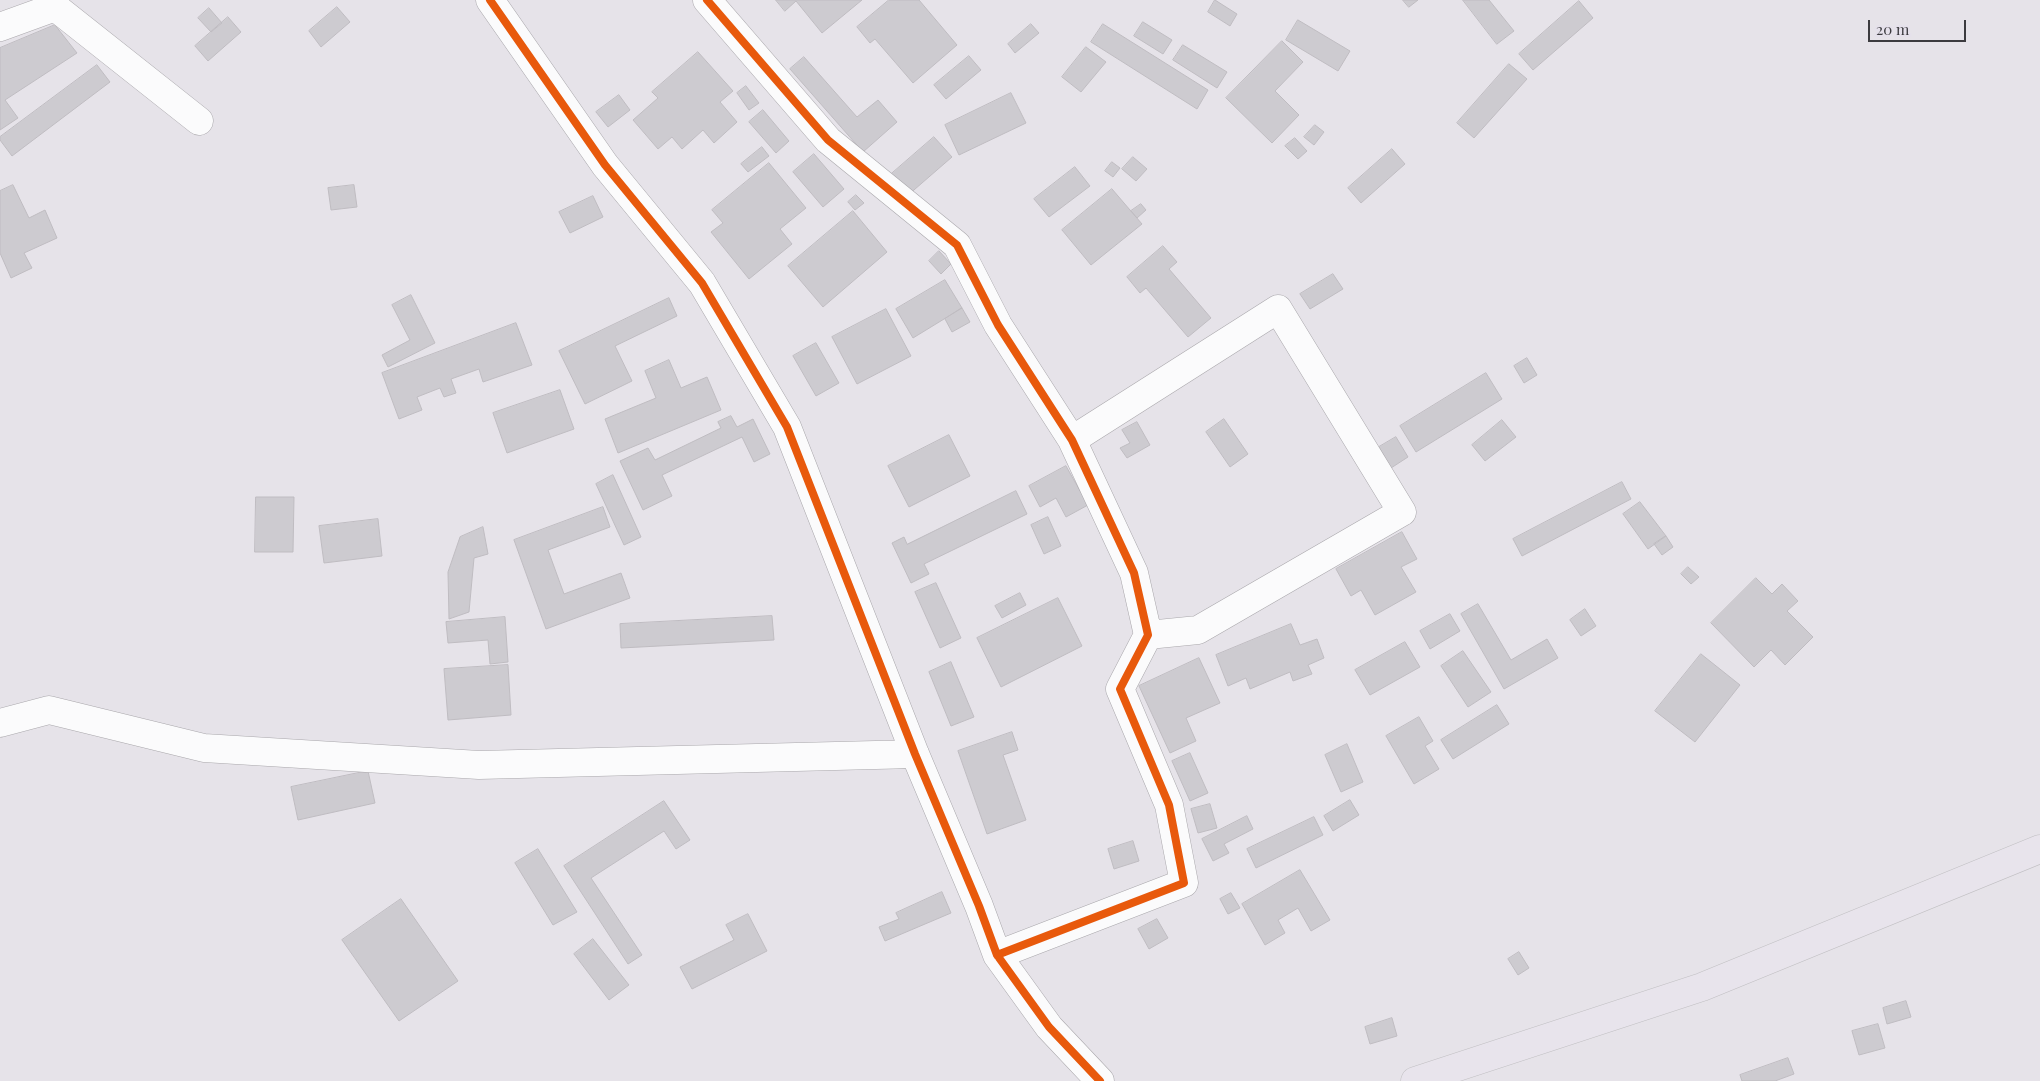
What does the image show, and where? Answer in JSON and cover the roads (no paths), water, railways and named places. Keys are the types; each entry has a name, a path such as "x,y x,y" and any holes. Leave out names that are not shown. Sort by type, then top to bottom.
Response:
{"main road":[{"path":"1415,1081 1702,987 2040,849"}],"street":[{"path":"490,0 605,164 702,283 787,427 915,754 979,906 997,955 1049,1027 1100,1081"},
{"path":"707,0 828,140 957,245 998,325 1072,440 1134,573 1148,635 1120,689 1169,805 1184,883 997,955"},
{"path":"0,27 55,7 199,121"},
{"path":"1072,440 1278,309 1402,512 1198,630 1148,635"},
{"path":"0,723 49,710 204,748 479,765 915,754"}]}
